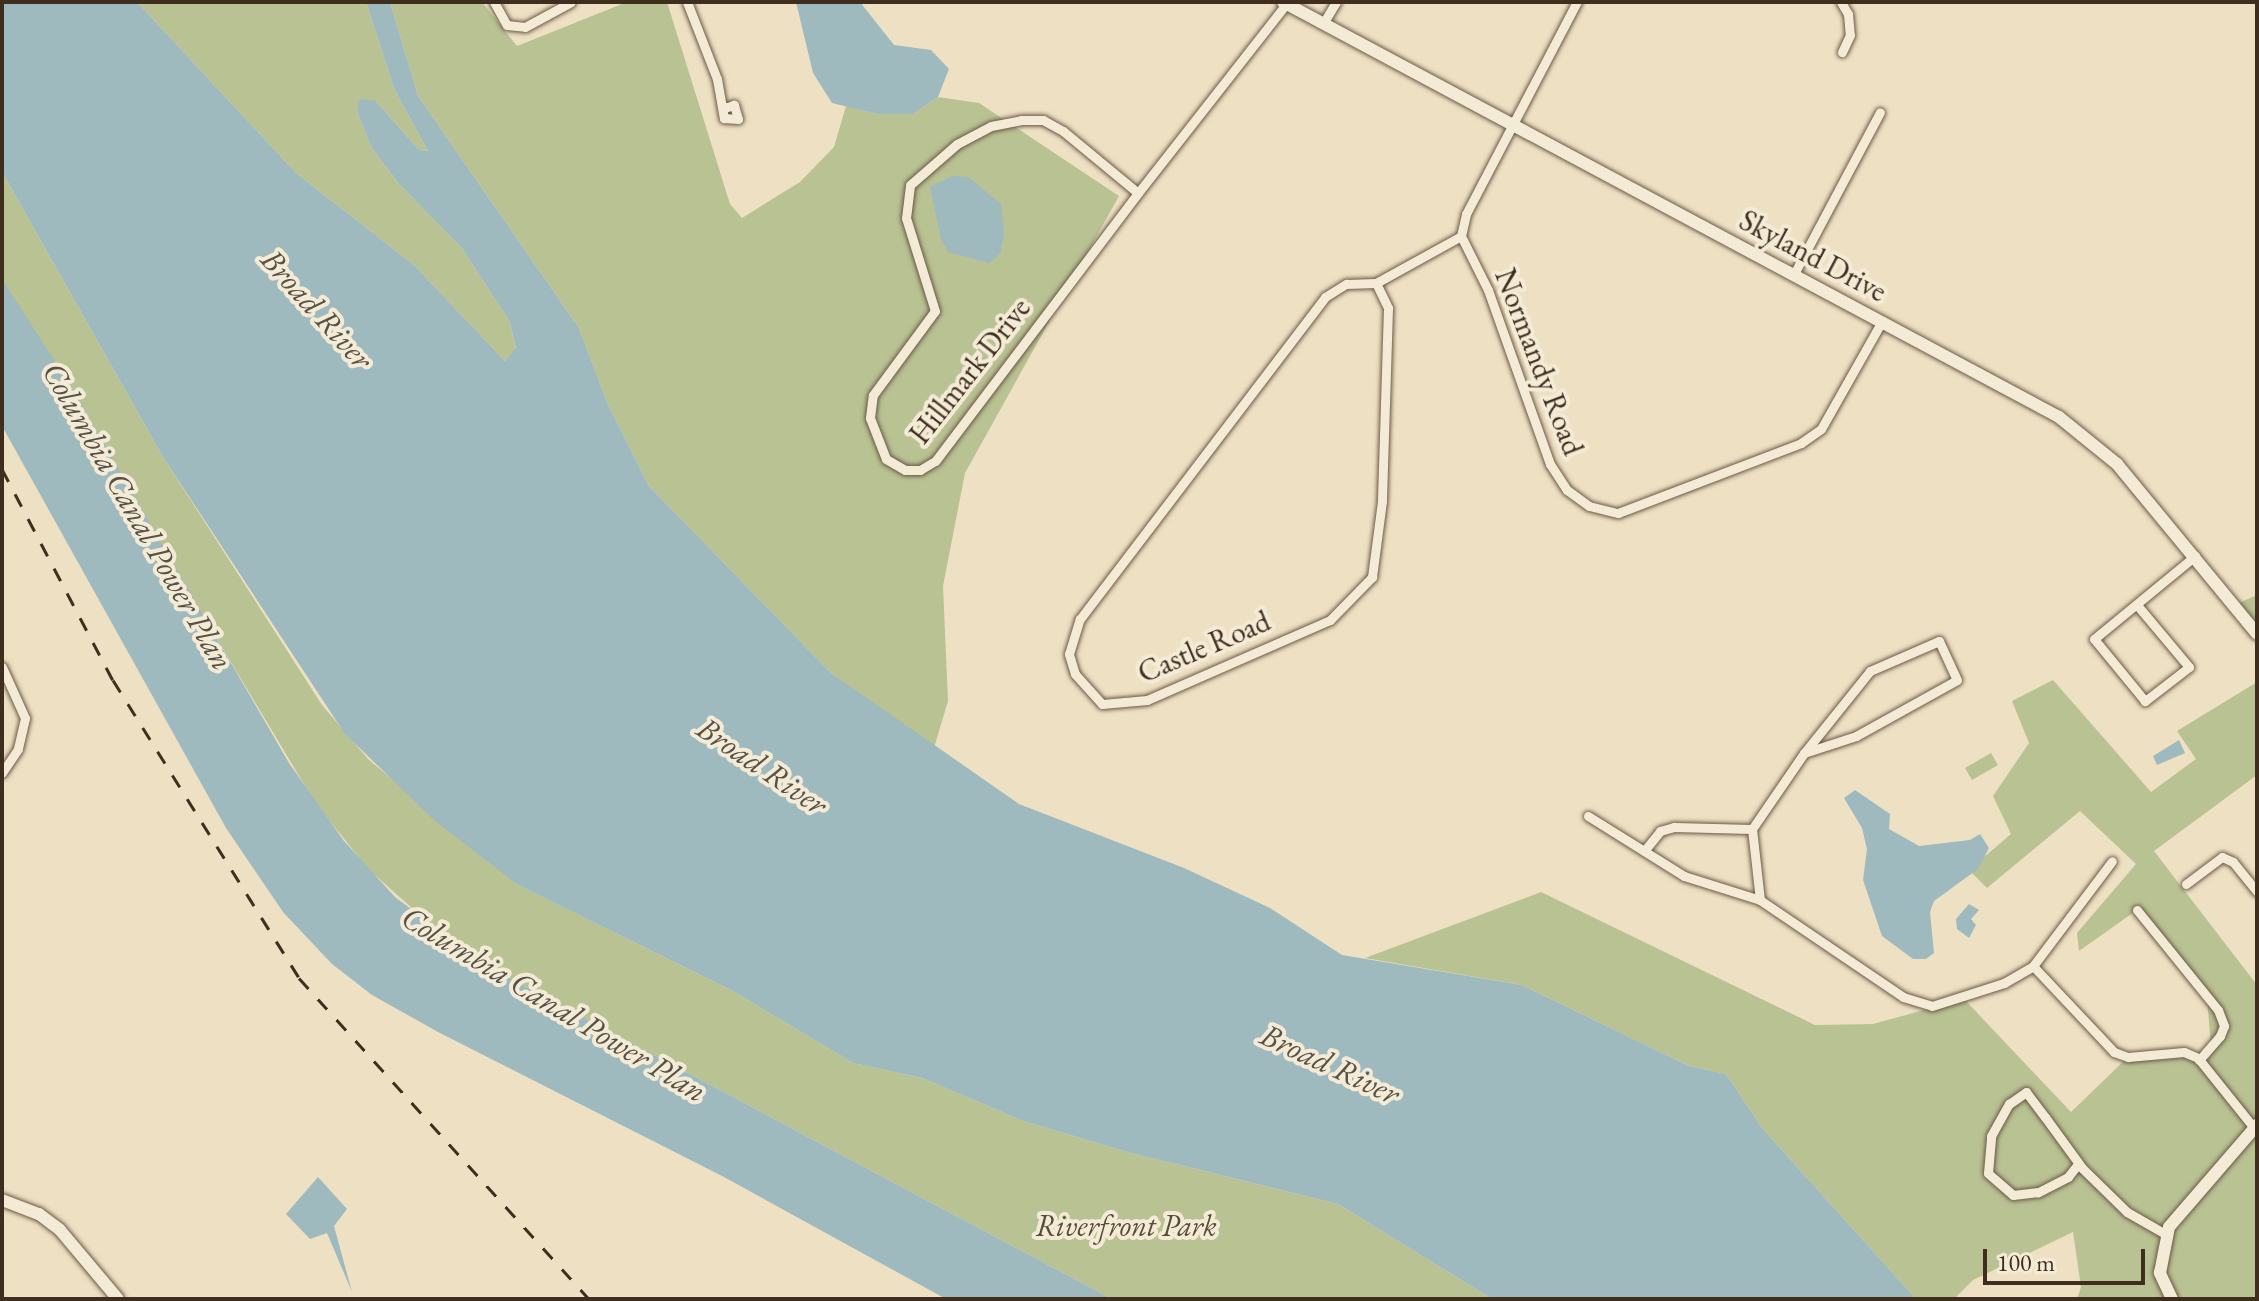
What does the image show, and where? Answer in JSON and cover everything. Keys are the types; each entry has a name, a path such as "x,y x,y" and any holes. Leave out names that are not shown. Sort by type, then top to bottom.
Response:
{"street":[{"path":"494,2 507,25 525,27 571,2"},
{"path":"687,2 724,108"},
{"path":"1324,22 1336,2"},
{"path":"1461,236 1466,214 1577,2"},
{"path":"1841,2 1848,14 1850,35 1842,52"},
{"name":"Skyland Drive","path":"1285,3 1794,274 2079,432 2117,464 2257,634"},
{"name":"Hillmark Drive","path":"1138,193 1043,120 991,126 921,171 905,201 935,311 873,395 870,418 886,459 905,470 920,470 935,461 1285,3"},
{"path":"1794,274 1880,112"},
{"name":"Castle Road","path":"1376,283 1388,308 1382,501 1372,577 1330,620 1147,700 1102,704 1075,674 1069,654 1080,619 1325,297 1346,284 1376,283 1461,236"},
{"name":"Normandy Road","path":"1461,236 1488,290 1550,464 1567,490 1589,506 1618,513 1801,443 1821,429 1881,323"},
{"path":"2137,605 2189,667 2145,701 2094,639 2195,556"},
{"path":"1760,900 1752,829 1804,753 1870,671 1939,641 1957,680 1856,736 1804,753"},
{"path":"2,667 25,718 18,749 2,773"},
{"path":"1588,816 1684,876 1760,900 1903,997 1932,1006 2004,983 2033,966 2112,861"},
{"path":"1644,851 1660,831 1674,827 1752,829"},
{"path":"2186,884 2222,857 2233,862 2257,892"},
{"path":"2137,910 2218,1010 2224,1026 2220,1036 2199,1060"},
{"path":"2033,966 2114,1052 2128,1057 2184,1052 2199,1060 2256,1126 2167,1235 2160,1273 2172,1299"},
{"path":"2078,1164 2068,1177 2038,1192 2013,1195 1988,1173 1991,1136 2009,1104 2026,1092 2078,1164 2127,1212 2167,1235"},
{"path":"2,1200 39,1214 60,1230 118,1299"}],"green space":[{"path":"137,2 366,2 395,91 428,151 419,150 376,101 357,111 371,147 399,184 461,247 509,320 516,349 505,361 414,265 296,173"},
{"path":"390,2 482,2 517,46 627,2 667,2 730,204 742,218 800,182 834,147 846,106 877,114 913,114 938,97 979,103 1119,196 965,473 943,586 948,701 934,748 831,673 649,486 607,402 579,328 418,96"},
{"name":"Riverfront Park","path":"2,172 163,457 322,705 368,759 518,885 731,990 853,1063 922,1078 1023,1121 1131,1153 1338,1204 1492,1299 1112,1299 489,967 448,940 368,869 314,801 2,279"},
{"path":"2257,595 2257,634 2234,605"},
{"path":"2053,680 2151,792 2196,759 2177,731 2257,682 2257,775 2154,851 2257,985 2257,1299 2077,1299 2081,1287 2073,1232 1973,1280 1954,1299 1916,1299 1762,1128 1726,1074 1689,1066 1522,985 1365,958 1541,892 1815,1025 1873,1024 1964,999 2071,1112 2128,1057 2184,1052 2198,1058 2211,1047 2207,997 2137,910 2079,951 2077,933 2136,864 2080,811 1987,888 1969,870 2011,834 1993,796 2029,743 2012,701"},
{"path":"1991,753 1998,765 1972,780 1965,768"}],"water":[{"name":"Broad River","path":"2,2 137,2 296,173 414,265 505,361 516,348 509,320 461,247 399,184 371,147 357,111 360,99 376,101 419,150 428,151 395,91 366,2 390,2 418,96 579,328 607,402 649,486 831,673 1019,804 1184,868 1270,908 1342,955 1522,985 1689,1066 1726,1074 1762,1128 1916,1299 1492,1299 1338,1204 1131,1153 1023,1121 922,1078 853,1063 731,990 518,885 435,821 345,734 163,457 2,172"},
{"path":"796,2 860,2 894,45 931,50 949,69 938,97 913,114 877,114 832,103 813,73"},
{"path":"952,176 968,177 1001,204 1004,235 1000,254 989,263 948,252 941,239 930,187"},
{"name":"Columbia Canal Power Plan","path":"2,279 67,380 289,763 344,841 395,897 489,967 1112,1299 946,1299 724,1177 438,1032 372,995 332,964 283,912 226,828 2,426"},
{"path":"2179,740 2185,753 2157,765 2153,756"},
{"path":"1855,790 1890,814 1889,829 1919,846 1970,840 1980,834 1989,848 1978,869 1934,901 1930,912 1934,953 1926,959 1913,959 1882,936 1863,880 1867,849 1862,828 1844,798"},
{"path":"1969,904 1979,910 1971,919 1976,925 1969,938 1957,929 1956,919"},
{"path":"318,1177 347,1209 334,1226 352,1292 327,1233 310,1239 286,1214"}],"railway":[{"path":"2,469 113,680 299,978 589,1299"}]}
